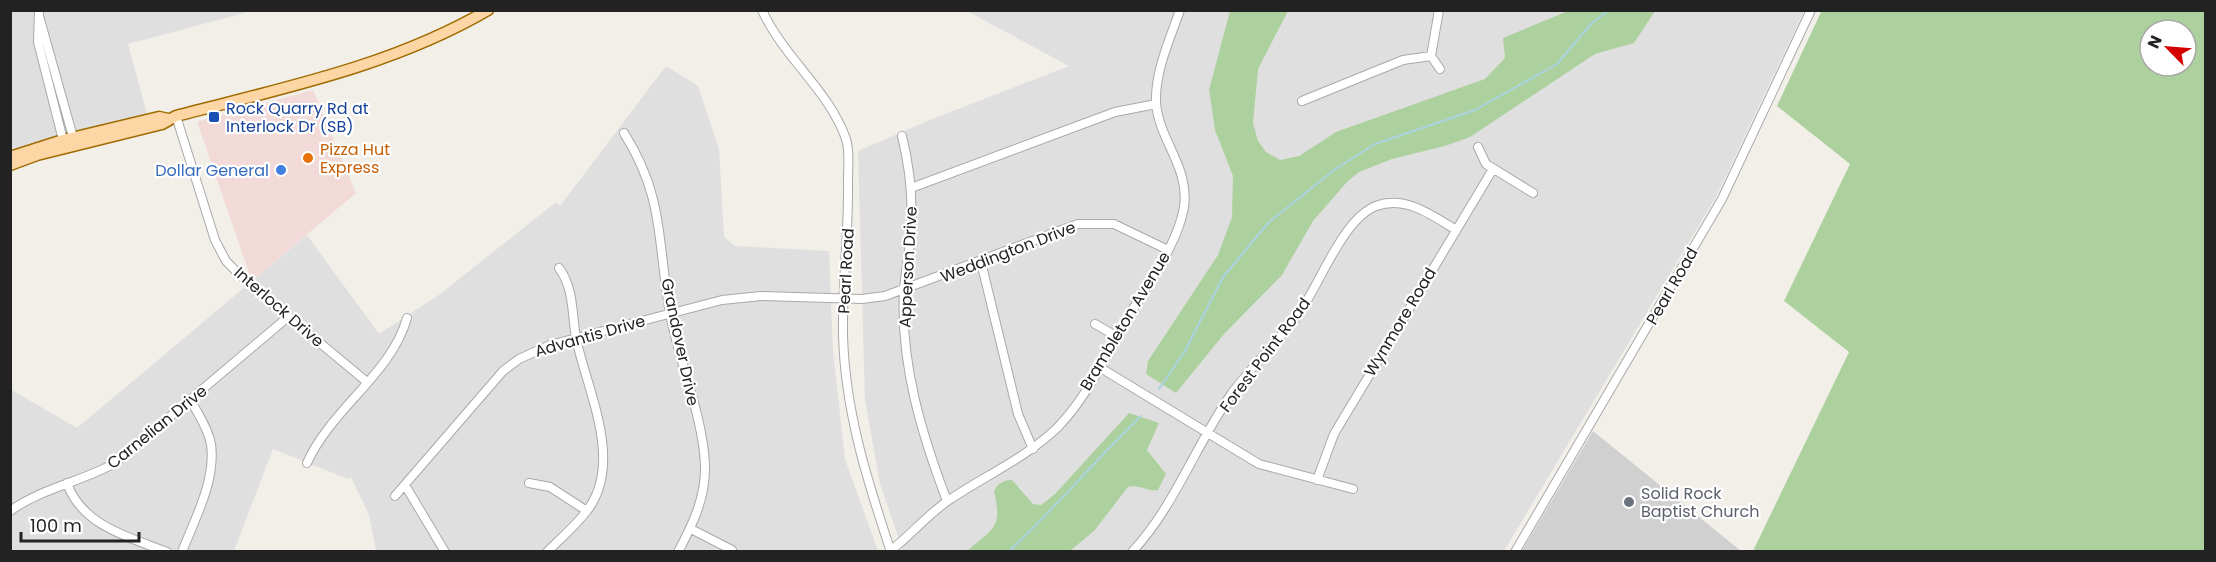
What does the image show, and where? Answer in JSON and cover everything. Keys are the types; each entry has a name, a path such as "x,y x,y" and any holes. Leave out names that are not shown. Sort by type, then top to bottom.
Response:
{"main road":[{"path":"10,158 68,138 159,117 172,117 377,61 436,39 488,10"},
{"path":"10,165 37,155 162,124 172,117"}],"street":[{"name":"Pearl Road","path":"762,10 769,26 827,101 847,141 849,234 844,299 846,396 856,438 891,551"},
{"name":"Brambleton Avenue","path":"891,551 947,501 1034,449 1072,410 1168,250 1179,227 1184,205 1184,187 1180,164 1156,104 1159,75 1180,10"},
{"path":"1439,10 1431,56 1440,69"},
{"name":"Pearl Road","path":"1515,552 1722,199 1811,10"},
{"path":"39,13 37,30 40,53 68,138"},
{"path":"1302,101 1403,60 1431,56"},
{"path":"911,188 1115,112 1156,104"},
{"name":"Interlock Drive","path":"172,117 215,240 226,261 288,317 367,382"},
{"name":"Grandover Drive","path":"624,133 640,158 656,202 670,313 705,464 700,507 678,552"},
{"name":"Apperson Drive","path":"902,136 911,188 911,231 904,291 904,332 912,390 927,450 947,501"},
{"path":"1478,147 1486,164 1533,193"},
{"name":"Wynmore Road","path":"1317,480 1334,434 1493,169"},
{"name":"Forest Point Road","path":"1132,552 1152,528 1233,393 1298,315 1347,233 1363,214 1376,206 1405,204 1417,207 1456,230"},
{"name":"Weddington Drive","path":"844,299 868,299 904,291 1078,224 1114,224 1168,250"},
{"path":"981,262 1018,414 1034,449"},
{"path":"547,552 587,511 599,485 603,454 601,436 576,339 568,286 559,268"},
{"name":"Advantis Drive","path":"395,496 503,371 532,352 670,313 739,298 844,299"},
{"name":"Carnelian Drive","path":"10,511 26,500 94,474 115,463 288,317"},
{"path":"307,463 326,428 367,382 403,334 407,318"},
{"path":"1095,324 1116,336"},
{"path":"1099,367 1259,464 1353,489"},
{"path":"182,552 208,482 211,463 210,443 206,428 191,401"},
{"path":"67,483 77,503 98,522 167,552"},
{"path":"529,483 550,487 587,511"},
{"path":"405,485 445,552"},
{"path":"691,529 732,550"}],"shaded area":[{"path":"10,11 252,11 128,44 147,114 11,153"},
{"path":"967,11 1804,11 1717,195 1504,551 903,551 880,484 865,400 858,151 930,120 1069,66"},
{"path":"666,66 698,86 719,149 724,237 735,246 829,251 833,351 845,459 878,551 376,551 369,515 351,477 348,479 273,449 234,551 11,551 10,389 77,428 307,235 379,334 439,295 556,202 560,206"},
{"path":"313,90 356,193 252,281 197,122"},
{"path":"1593,431 1741,551 1522,551"}],"green space":[{"path":"1822,10 2205,11 2205,551 1753,551 1849,352 1784,301 1850,164 1777,106"},
{"path":"1230,11 1288,11 1258,69 1253,123 1258,141 1266,152 1280,160 1299,156 1336,132 1485,79 1505,58 1503,38 1568,11 1655,11 1634,43 1595,54 1470,137 1445,146 1392,159 1359,172 1347,182 1313,221 1282,275 1224,334 1176,393 1146,374 1148,361 1218,255 1232,217 1233,176 1215,130 1209,90"},
{"path":"1129,413 1159,423 1147,450 1166,474 1158,490 1128,487 1094,531 1070,551 967,551 994,527 997,514 994,492 999,484 1012,480 1033,504 1041,505 1055,494"}],"waterway":[{"path":"1159,389 1185,351 1223,277 1269,222 1334,170 1375,144 1475,110 1557,64 1591,24 1609,10"},
{"path":"1008,552 1141,416"}],"place":[{"name":"Rock Quarry Rd at Interlock Dr (SB)","path":"214,117"},
{"name":"Pizza Hut Express","path":"308,158"},
{"name":"Dollar General","path":"281,170"},
{"name":"Solid Rock Baptist Church","path":"1629,502"}]}
